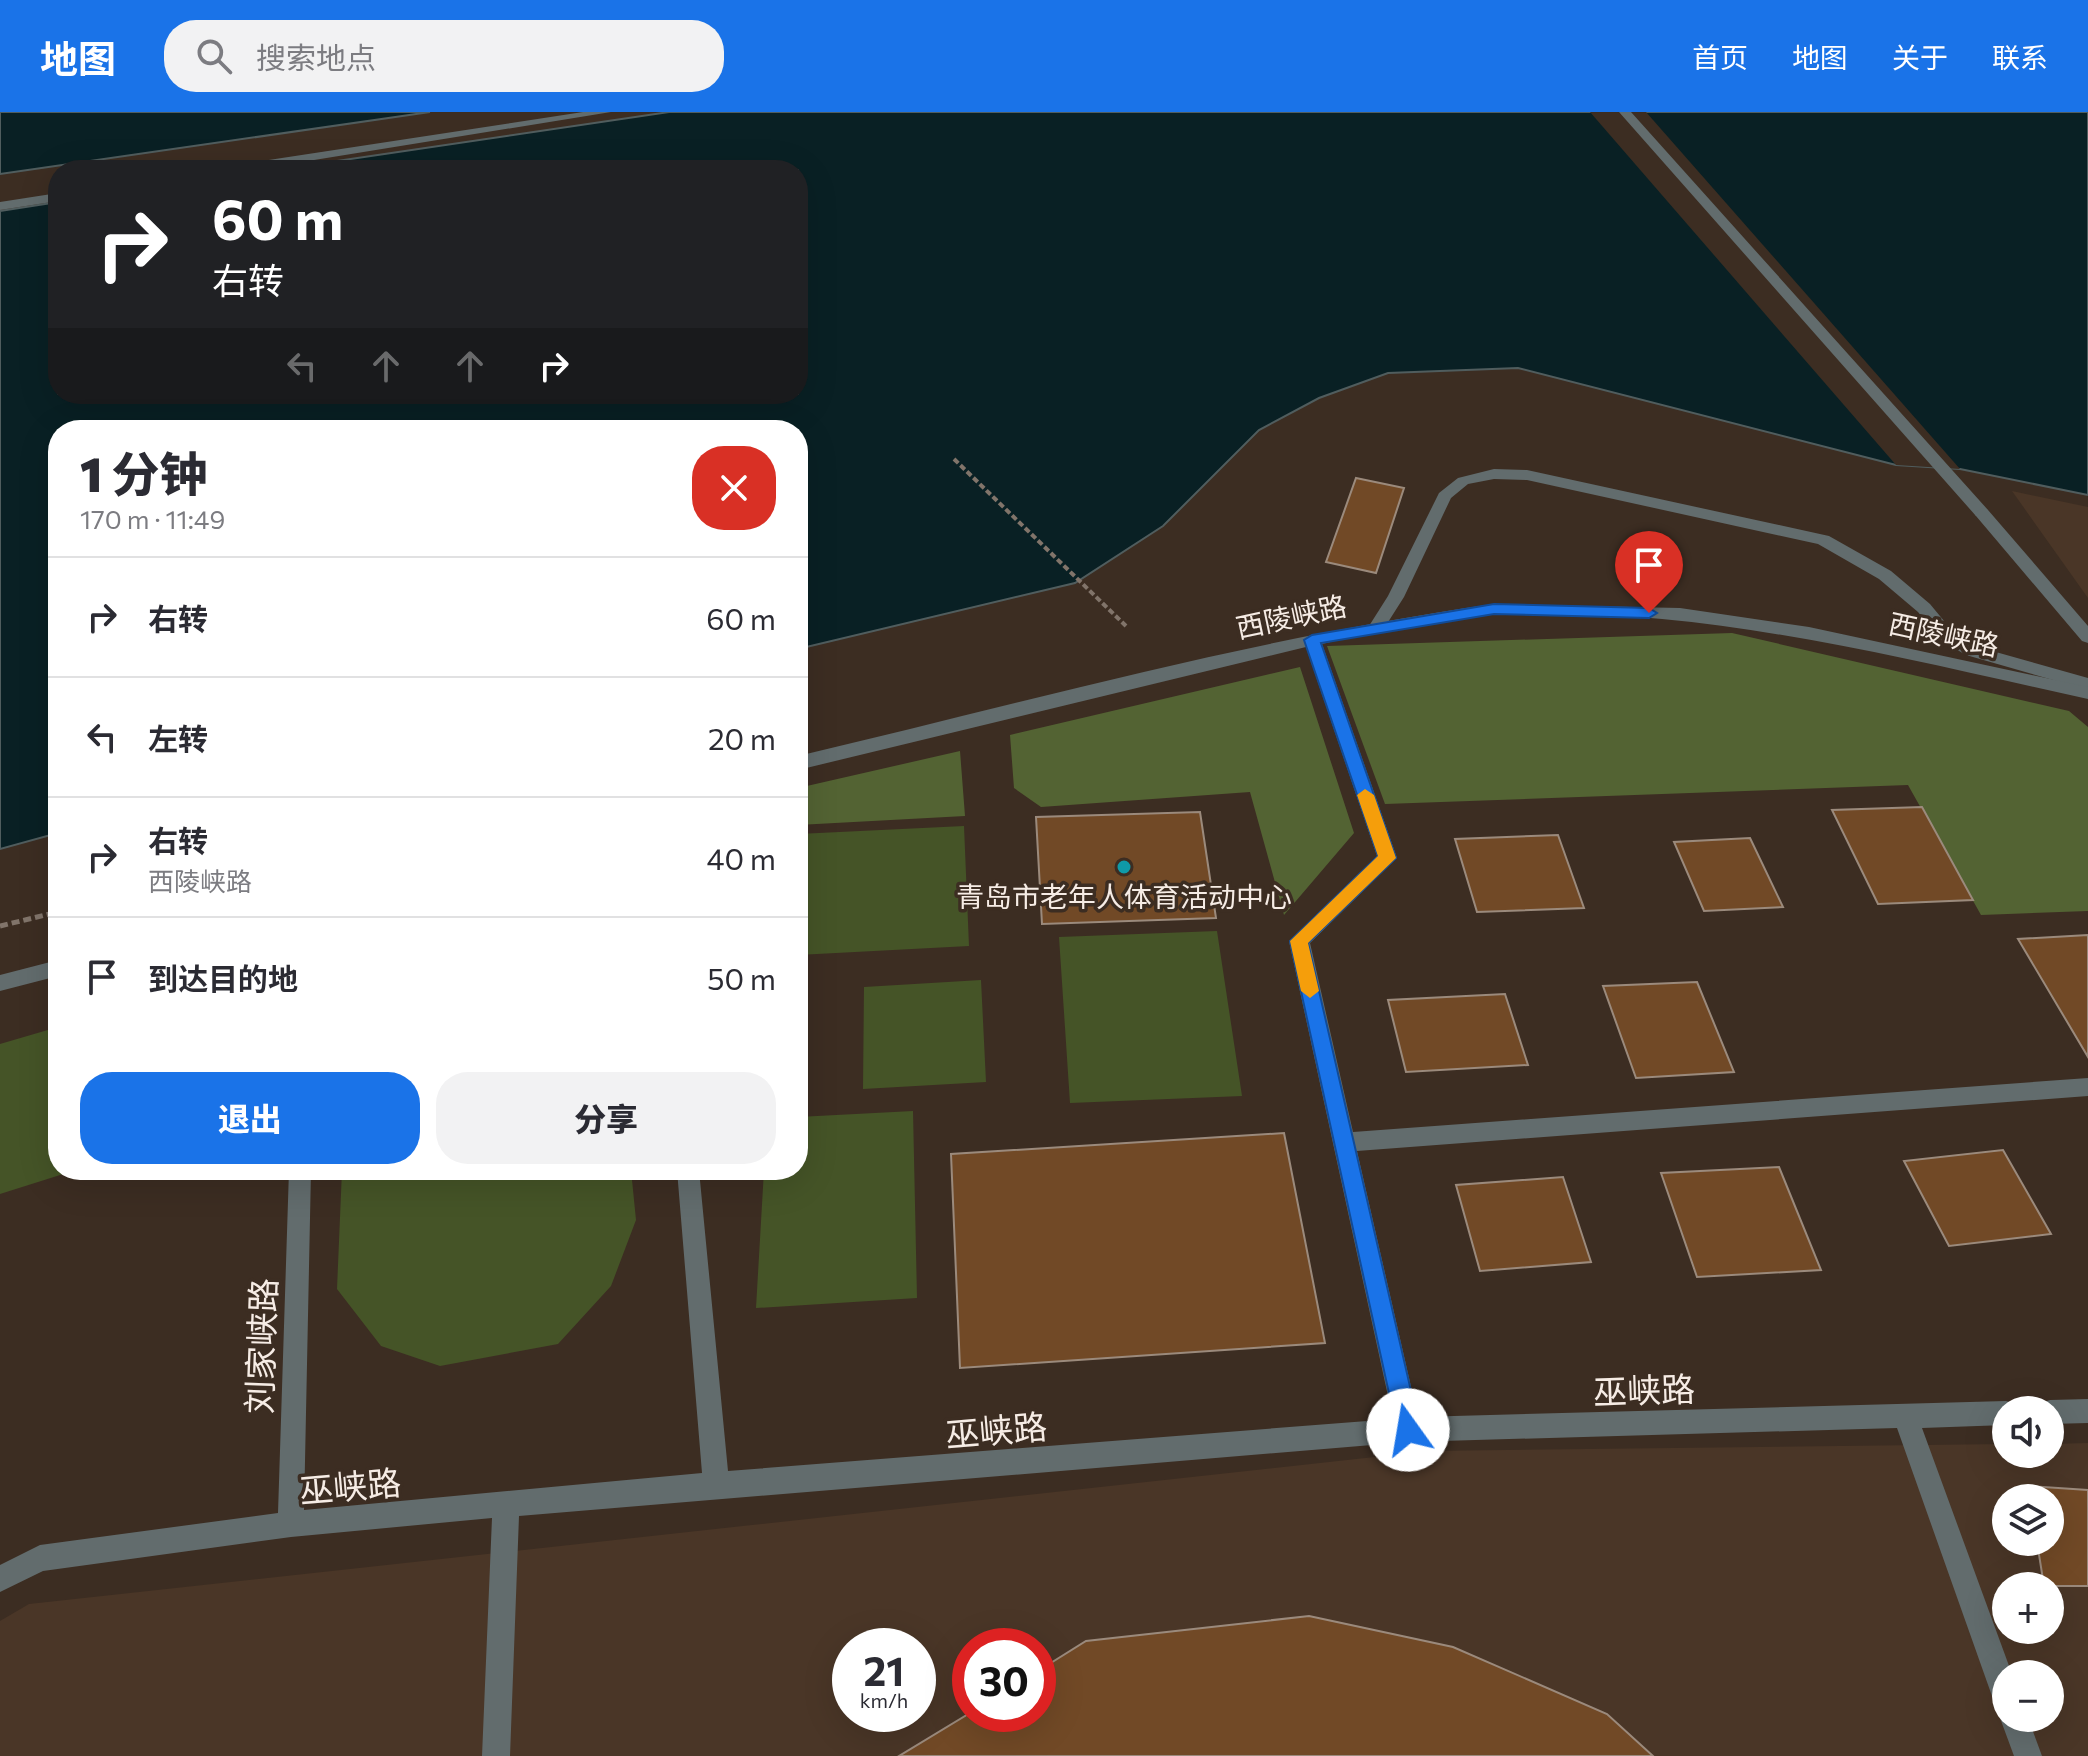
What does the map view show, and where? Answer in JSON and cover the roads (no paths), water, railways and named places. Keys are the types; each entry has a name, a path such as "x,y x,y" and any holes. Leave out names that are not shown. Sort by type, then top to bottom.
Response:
{"street":[{"path":"295,160 605,112"},
{"path":"1625,112 1982,513 2088,637"},
{"path":"0,206 48,199"},
{"path":"1377,626 1396,597 1444,496 1463,481 1494,474 1527,475 1823,540 1885,575 1924,608 1957,643 2088,684"},
{"name":"西陵峡路","path":"808,761 1312,640 1377,626 1494,609 1680,613 1809,633 2088,693"},
{"path":"1312,640 1387,858 1299,941 1408,1430"},
{"path":"0,983 48,971"},
{"path":"1344,1142 2088,1087"},
{"name":"刘家峡路","path":"291,1524 300,1180"},
{"path":"689,1180 716,1485"},
{"path":"2064,1412 2088,1411"},
{"name":"巫峡路","path":"0,1579 40,1558 291,1524 716,1485 1408,1430 1992,1413"},
{"path":"1905,1416 1993,1660"},
{"path":"496,1756 506,1506"},
{"path":"2019,1732 2028,1756"}],"water":[{"path":"0,112 430,112 97,160 48,160 48,167 0,174"},
{"path":"669,112 2088,112 2088,495 1960,469 1896,465 1518,368 1388,373 1319,398 1259,430 1163,526 1075,583 808,647 808,420 48,420 48,836 0,849 0,211 48,204 48,404 808,404 808,160 344,160"}],"place":[{"name":"青岛市老年人体育活动中心","path":"1124,867"}]}
